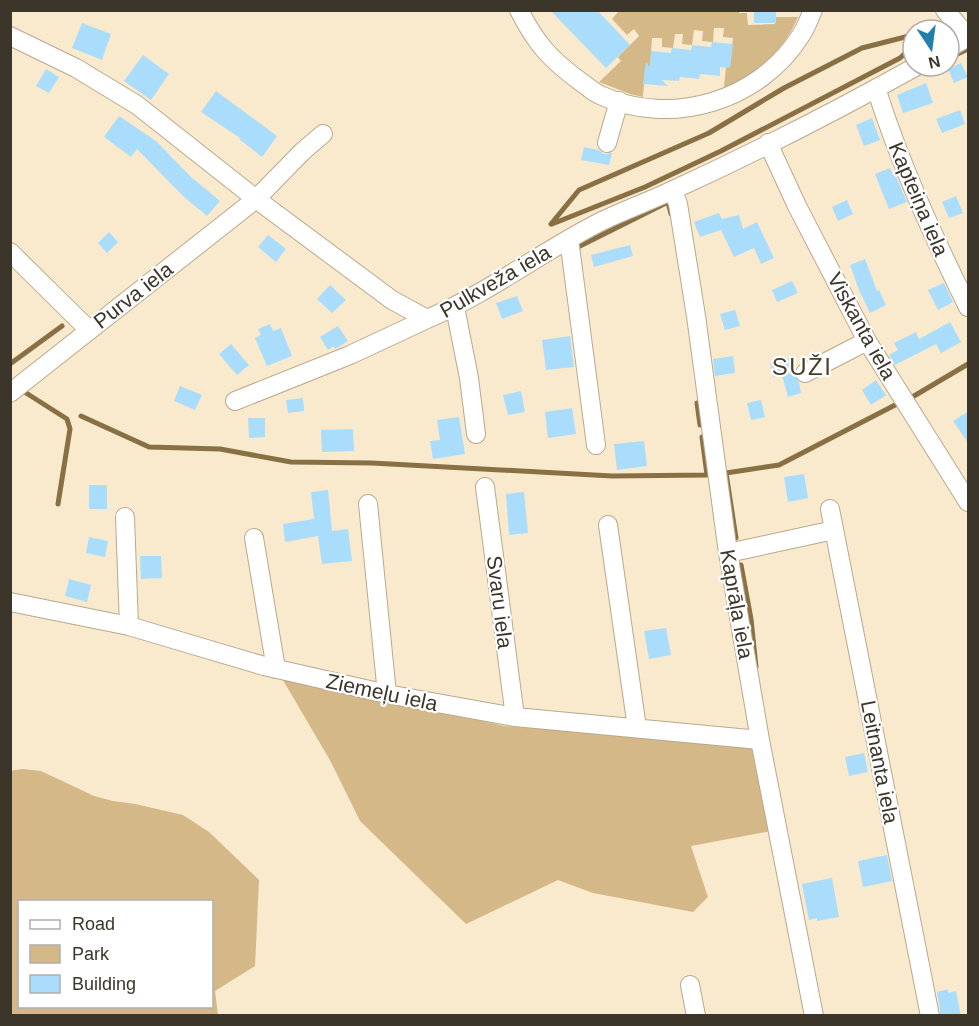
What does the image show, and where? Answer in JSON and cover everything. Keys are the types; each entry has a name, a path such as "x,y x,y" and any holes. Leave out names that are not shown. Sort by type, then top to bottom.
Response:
{"street":[{"path":"519,10 532,36 557,65 599,94 650,108 674,110 699,106 728,97 751,86 788,53 802,34 813,10"},
{"path":"945,10 969,37"},
{"name":"Pulkveža iela","path":"10,36 76,68 137,105 255,198 392,300 427,319 455,307 603,221 673,191 901,75"},
{"name":"Kapteiņa iela","path":"876,88 888,126 918,199 969,307"},
{"path":"607,143 619,101"},
{"name":"Purva iela","path":"10,393 255,198 323,134"},
{"name":"Viskanta iela","path":"768,143 797,206 867,341 969,502"},
{"name":"Kaprāļa iela","path":"673,191 678,204 694,305 728,553 760,740 814,1016"},
{"path":"569,239 596,445"},
{"path":"10,252 89,330"},
{"path":"455,307 470,378 476,434"},
{"path":"235,401 350,355 427,319"},
{"path":"805,374 867,341"},
{"name":"Svaru iela","path":"485,487 515,717"},
{"path":"368,504 387,694"},
{"name":"Leitnanta iela","path":"830,508 930,1016"},
{"path":"125,517 129,626"},
{"path":"608,525 637,728"},
{"path":"728,553 834,530"},
{"path":"254,538 276,669"},
{"name":"Ziemeļu iela","path":"10,602 129,626 276,669 387,694 515,717 760,740"},
{"path":"690,985 696,1016"}],"green space":[{"path":"617,11 739,11 739,13 747,13 748,25 775,24 776,17 798,17 785,40 768,60 747,77 724,87 726,67 730,67 733,38 723,37 724,28 714,28 713,42 702,41 703,31 694,30 692,45 682,44 683,34 675,34 673,48 662,47 662,38 652,38 650,69 645,69 643,97 599,82 621,61 618,57 639,36 634,29 627,35 612,19"},
{"path":"280,675 504,726 754,747 771,831 691,846 708,897 693,912 593,893 558,880 466,924 360,821 331,762"},
{"path":"22,769 41,771 94,796 183,815 209,832 259,880 255,966 215,991 218,1015 11,1015 10,771"}],"building":[{"path":"550,10 597,10 630,45 606,68"},
{"path":"754,10 776,10 776,23 754,23"},
{"path":"82,23 111,34 102,60 72,48"},
{"path":"712,42 733,44 730,68 720,67 720,76 700,74 699,79 680,77 679,81 662,80 668,86 643,84 646,62 650,67 651,51 671,53 672,48 691,50 692,45 711,47"},
{"path":"143,55 169,74 151,100 124,81"},
{"path":"961,63 968,77 954,83 952,78 961,78"},
{"path":"46,69 59,77 49,93 36,86"},
{"path":"926,83 933,103 903,113 897,95"},
{"path":"216,91 277,136 262,157 240,138 201,112"},
{"path":"960,110 965,124 942,133 936,119"},
{"path":"119,116 156,141 191,177 220,201 207,216 183,196 137,149 131,157 104,137"},
{"path":"872,118 880,140 864,146 856,125"},
{"path":"584,147 604,154 612,153 609,165 581,160"},
{"path":"890,168 907,202 889,209 875,174"},
{"path":"956,196 963,213 949,218 942,202"},
{"path":"847,200 853,214 838,221 832,207"},
{"path":"719,213 722,219 739,215 743,229 757,222 774,258 761,264 754,248 734,257 721,230 700,237 694,222"},
{"path":"109,232 118,242 107,253 98,243"},
{"path":"268,235 286,249 276,262 258,247"},
{"path":"630,245 633,256 594,267 591,255"},
{"path":"865,259 877,291 879,290 886,305 870,313 850,265"},
{"path":"792,281 798,293 777,302 772,290"},
{"path":"944,283 953,302 938,310 928,290"},
{"path":"330,285 346,300 332,313 317,299"},
{"path":"517,296 523,311 502,319 496,303"},
{"path":"735,310 740,326 725,330 720,314"},
{"path":"950,322 961,342 941,353 936,344 895,365 889,355 898,350 894,343 916,332 919,339"},
{"path":"270,324 273,331 281,328 292,356 267,366 255,338 261,335 258,329"},
{"path":"338,326 348,341 335,349 334,346 328,350 320,337"},
{"path":"570,336 574,367 546,370 542,340"},
{"path":"231,344 249,365 237,375 219,354"},
{"path":"733,356 735,373 715,376 713,359"},
{"path":"793,357 794,373 801,393 788,397 782,375 773,377 770,362"},
{"path":"876,380 886,395 871,405 862,390"},
{"path":"180,386 202,395 195,410 174,401"},
{"path":"521,391 525,412 508,415 503,395"},
{"path":"303,398 304,411 288,413 286,400"},
{"path":"761,400 765,417 751,420 747,403"},
{"path":"572,408 576,434 548,438 545,412"},
{"path":"969,411 969,444 953,421"},
{"path":"459,417 465,454 433,459 430,441 440,440 437,420"},
{"path":"248,418 265,418 265,437 249,438"},
{"path":"353,429 354,451 322,452 321,430"},
{"path":"644,441 647,466 617,470 614,444"},
{"path":"804,474 808,498 788,502 784,477"},
{"path":"89,485 107,485 107,509 89,509"},
{"path":"328,490 332,531 348,529 352,561 322,564 318,536 285,542 283,524 314,519 311,492"},
{"path":"524,492 528,533 509,535 506,494"},
{"path":"89,537 108,541 105,557 86,553"},
{"path":"140,556 161,556 162,578 141,579"},
{"path":"69,579 91,585 87,602 65,596"},
{"path":"666,628 671,655 649,659 644,631"},
{"path":"864,753 868,772 849,776 845,757"},
{"path":"887,855 892,881 863,887 858,861"},
{"path":"832,878 839,917 809,920 802,884"},
{"path":"948,989 948,993 956,991 961,1016 941,1016 937,992"}],"waterway":[{"path":"551,224 579,190 709,133 784,88 862,48 901,38"},
{"path":"961,52 968,49"},
{"path":"552,224 645,187 721,151 901,57"},
{"path":"578,247 668,202 671,214"},
{"path":"10,364 62,326"},
{"path":"914,396 968,364"},
{"path":"23,391 67,419 70,429 58,504"},
{"path":"697,403 700,425"},
{"path":"736,538 726,473 779,465 897,404"},
{"path":"81,416 149,447 220,449 291,462 372,463 612,476 707,475 702,437"},
{"path":"741,565 751,619 756,667"}],"district":[{"name":"SUŽI","path":"802,366"}]}
